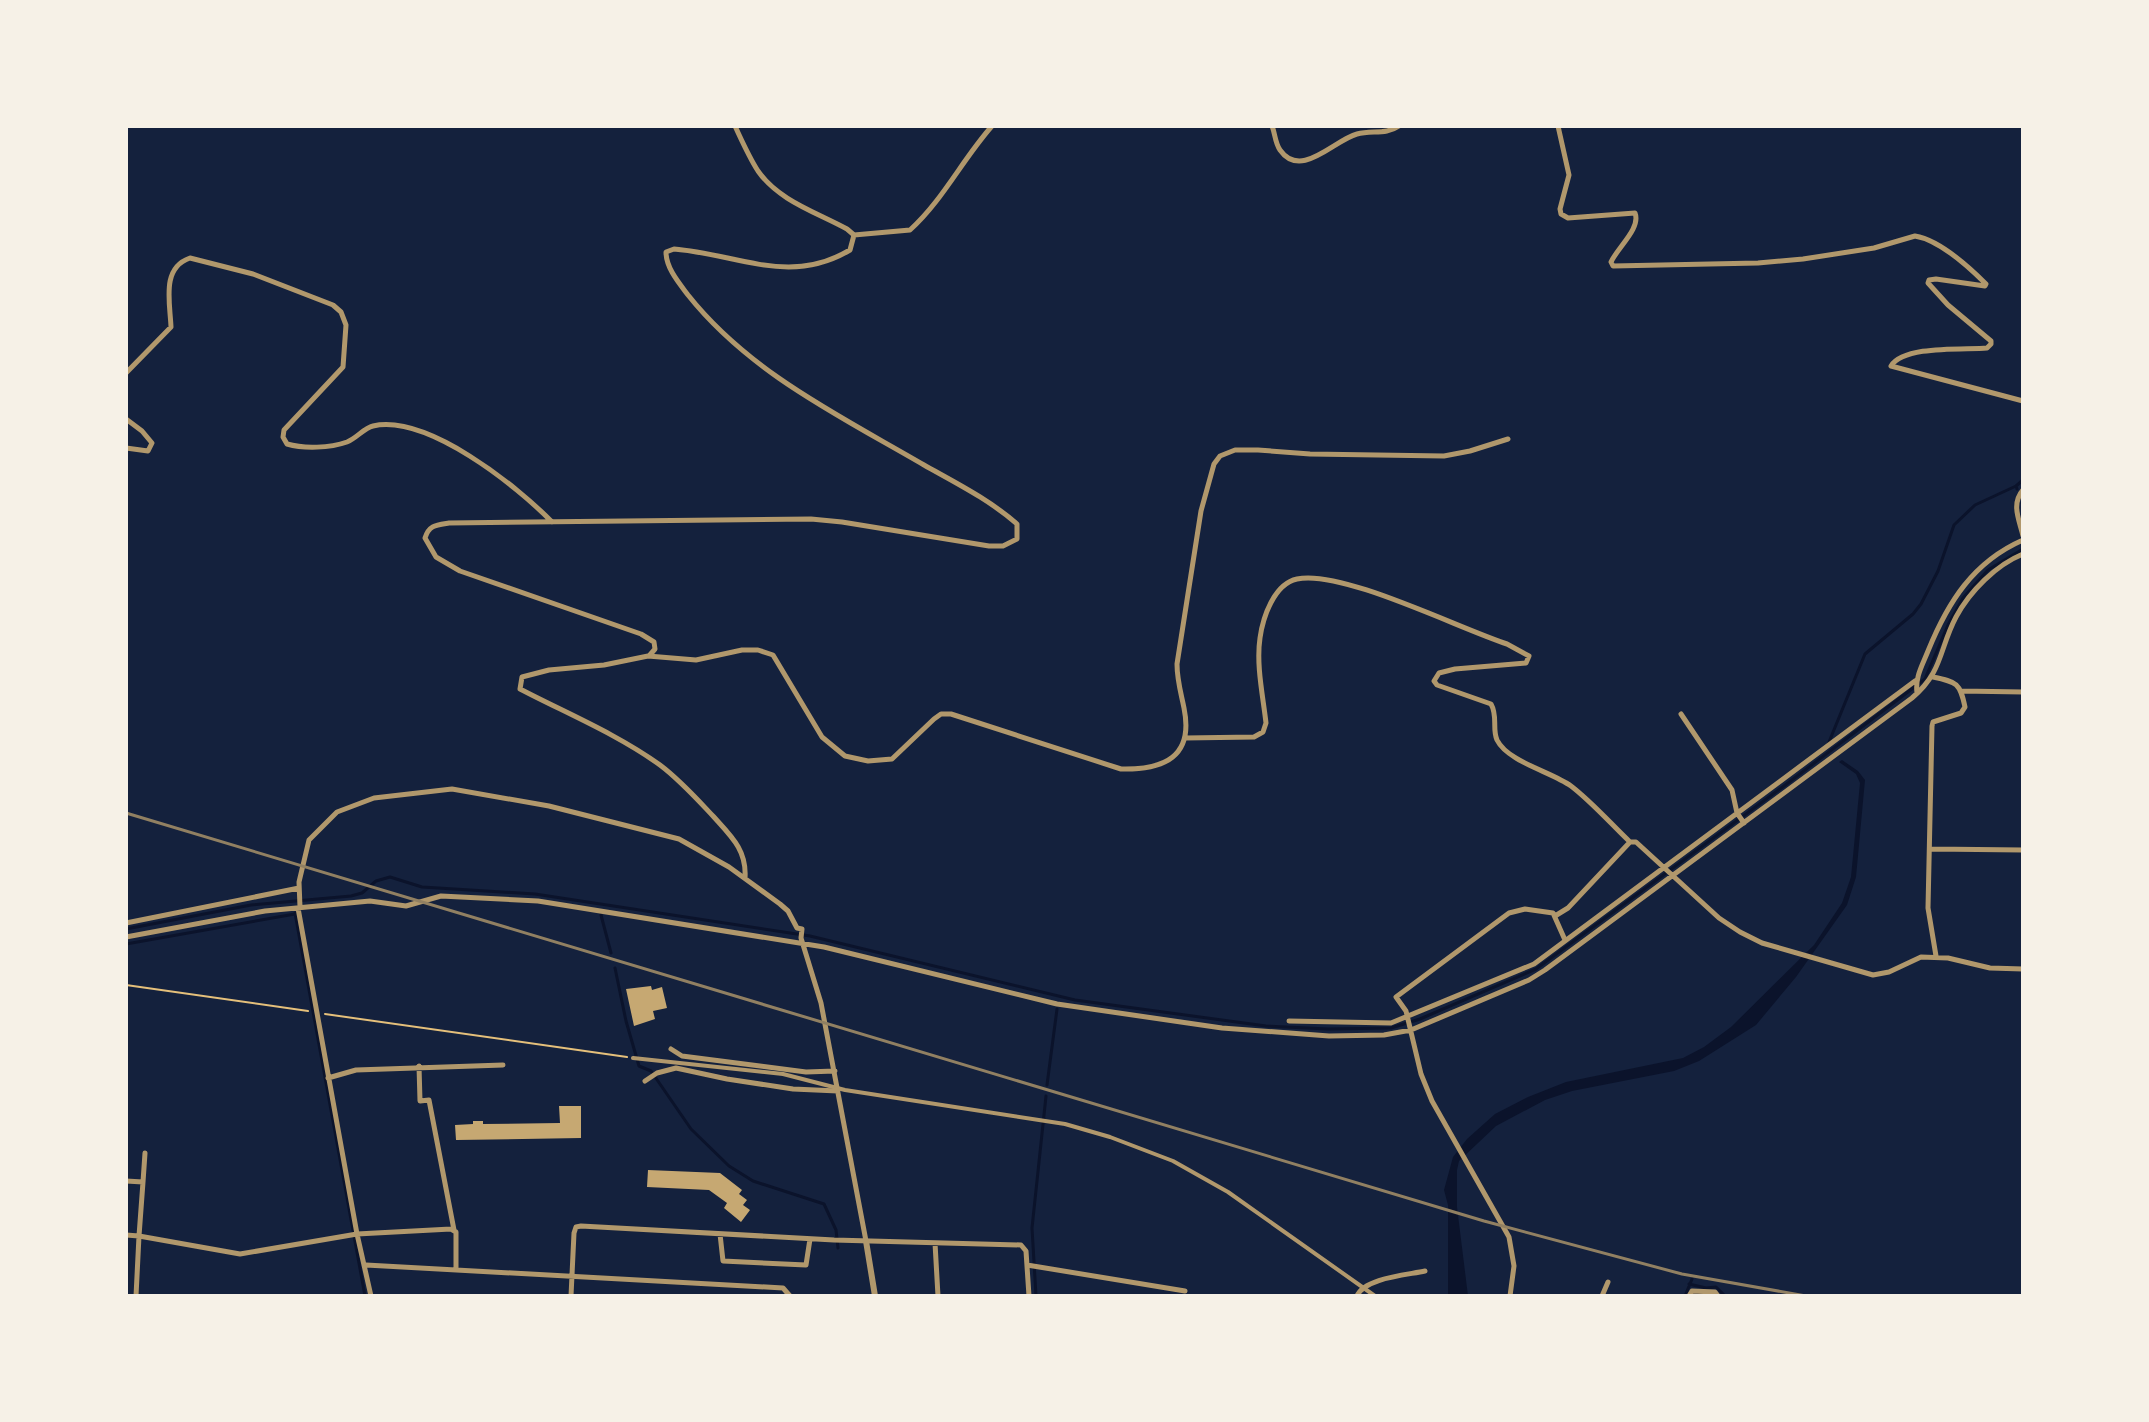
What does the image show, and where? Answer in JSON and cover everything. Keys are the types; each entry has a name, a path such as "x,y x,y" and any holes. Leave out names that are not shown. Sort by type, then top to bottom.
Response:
{"street":[{"path":"735,126 758,171 774,189 854,235 910,230 936,203 969,152 992,126"},
{"path":"1272,126 1280,150 1286,156 1304,162 1359,134 1384,132 1399,126"},
{"path":"1558,126 1569,175 1561,214 1568,218 1625,212 1637,216 1637,223 1611,262 1613,266 1803,259 1922,237 1934,242 1986,284 1936,279 1928,283 1991,344 1987,348 1924,351 1897,359 1891,366 2023,401"},
{"path":"648,656 655,649 654,642 641,634 460,571 436,557 425,538 428,529 449,523 811,519 989,546 1003,546 1017,539 1017,524 976,495 797,391 764,368 702,312 673,274 666,257 666,252 674,249 774,268 802,267 850,250 854,235"},
{"path":"126,373 171,327 170,278 181,261 190,258 253,274 333,305 341,312 346,325 343,367 289,423 283,437 287,444 310,446 347,442 370,426 385,425 427,435 443,440 497,474 530,499 553,523"},
{"path":"126,419 152,443 148,451 126,448"},
{"path":"745,878 745,860 739,846 691,792 662,767 629,745 520,689 522,677 530,673 604,665 648,656 682,661 742,650 767,652 773,655 791,681 822,737 845,756 868,761 892,759 941,714 969,719 1121,769 1163,765 1178,754 1185,738 1186,721 1177,664 1201,511 1214,464 1220,456 1235,450 1258,450 1324,455 1444,456 1508,439"},
{"path":"1289,1021 1409,1023 1537,975 1667,871 1916,687 1940,622 1953,599 1991,556 2023,538 2015,505 2023,490"},
{"path":"126,937 300,904 370,901 412,906 441,896 538,901 802,937 1057,1004 1222,1028 1329,1036 1384,1035 1534,964 1933,677 1962,607 1999,566 2023,554"},
{"path":"1185,738 1254,737 1263,732 1266,723 1260,635 1274,597 1289,582 1299,579 1352,586 1471,630 1529,656 1526,663 1439,673 1434,681 1437,685 1491,704 1495,711 1495,734 1499,744 1510,754 1570,786 1630,842 1640,845 1719,918 1740,932 1762,943 1873,975 1889,972 1921,957 1990,968 2023,969"},
{"path":"1933,677 1953,681 1961,691 1965,707 1964,711 1933,722 1929,919 1936,957"},
{"path":"1961,691 2023,692"},
{"path":"1681,714 1732,790 1740,818"},
{"path":"371,1296 366,1265 354,1234 299,888 309,840 337,812 374,798 452,789 549,806 679,839 745,878 788,911 802,937 821,1003 875,1296"},
{"path":"1555,916 1568,908 1630,842"},
{"path":"1931,849 2023,850"},
{"path":"126,923 299,888"},
{"path":"1510,1296 1514,1266 1512,1245 1426,1088 1409,1023 1396,997 1502,917 1525,909 1546,910 1555,916 1565,941"},
{"path":"671,1049 682,1056 806,1072 835,1071"},
{"path":"633,1058 783,1074 838,1089 1044,1120 1110,1137 1195,1173 1240,1199 1375,1296"},
{"path":"328,1078 356,1070 503,1065"},
{"path":"419,1066 420,1101 429,1100 456,1232 456,1269"},
{"path":"648,1079 676,1068 793,1089 838,1089"},
{"path":"136,1296 145,1153"},
{"path":"126,1181 143,1182"},
{"path":"571,1296 576,1227 810,1239 1021,1245 1025,1248 1030,1265 1029,1296"},
{"path":"126,1235 240,1254 354,1234 454,1231"},
{"path":"720,1234 723,1261 806,1265 810,1239"},
{"path":"935,1243 938,1296"},
{"path":"366,1265 783,1288 790,1296"},
{"path":"1030,1265 1185,1291"},
{"path":"1357,1296 1362,1287 1425,1271"},
{"path":"1602,1296 1608,1282"},
{"path":"1689,1296 1692,1291 1715,1292 1718,1296"}],"path":[{"path":"126,985 309,1011"},
{"path":"317,1013 633,1058"}],"water":[{"path":"1842,760 1865,780 1856,877 1847,905 1796,977 1756,1025 1699,1061 1674,1071 1572,1091 1545,1100 1496,1126 1459,1161 1457,1207 1468,1296 1448,1296 1448,1205 1444,1190 1453,1157 1467,1139 1495,1114 1566,1082 1683,1058 1704,1047 1731,1027 1814,945 1842,903 1851,877 1860,783 1856,774 1839,762"}],"building":[{"path":"651,986 652,990 662,987 667,1008 653,1011 655,1019 634,1026 626,989"},
{"path":"559,1106 581,1106 581,1138 456,1140 455,1125 473,1124 473,1121 483,1121 483,1124 560,1123"},
{"path":"648,1170 720,1173 742,1190 739,1194 747,1200 743,1205 750,1210 741,1222 724,1208 727,1203 709,1190 647,1187"}],"waterway":[{"path":"2017,489 2016,486 2023,480"},
{"path":"1829,742 1865,654 1921,604 1938,571 1954,525 1975,505 2016,486"},
{"path":"126,929 251,905 351,896 362,893 376,881 390,877 422,887 535,894 810,936 1075,1000 1266,1026 1391,1028 1420,1019 1536,969 1784,786 1925,679 1963,598 1988,570 2023,549"},
{"path":"295,913 365,1296"},
{"path":"126,944 295,914"},
{"path":"601,915 611,953"},
{"path":"615,968 639,1066 651,1071 691,1129 729,1166 753,1181 824,1204 836,1230 838,1248"},
{"path":"1047,1085 1057,1009"},
{"path":"1036,1296 1032,1228 1046,1096"},
{"path":"1685,1296 1692,1279"},
{"path":"1689,1284 1716,1287 1725,1296"}],"railway":[{"path":"126,813 1484,1221 1682,1274 1806,1296"}]}
